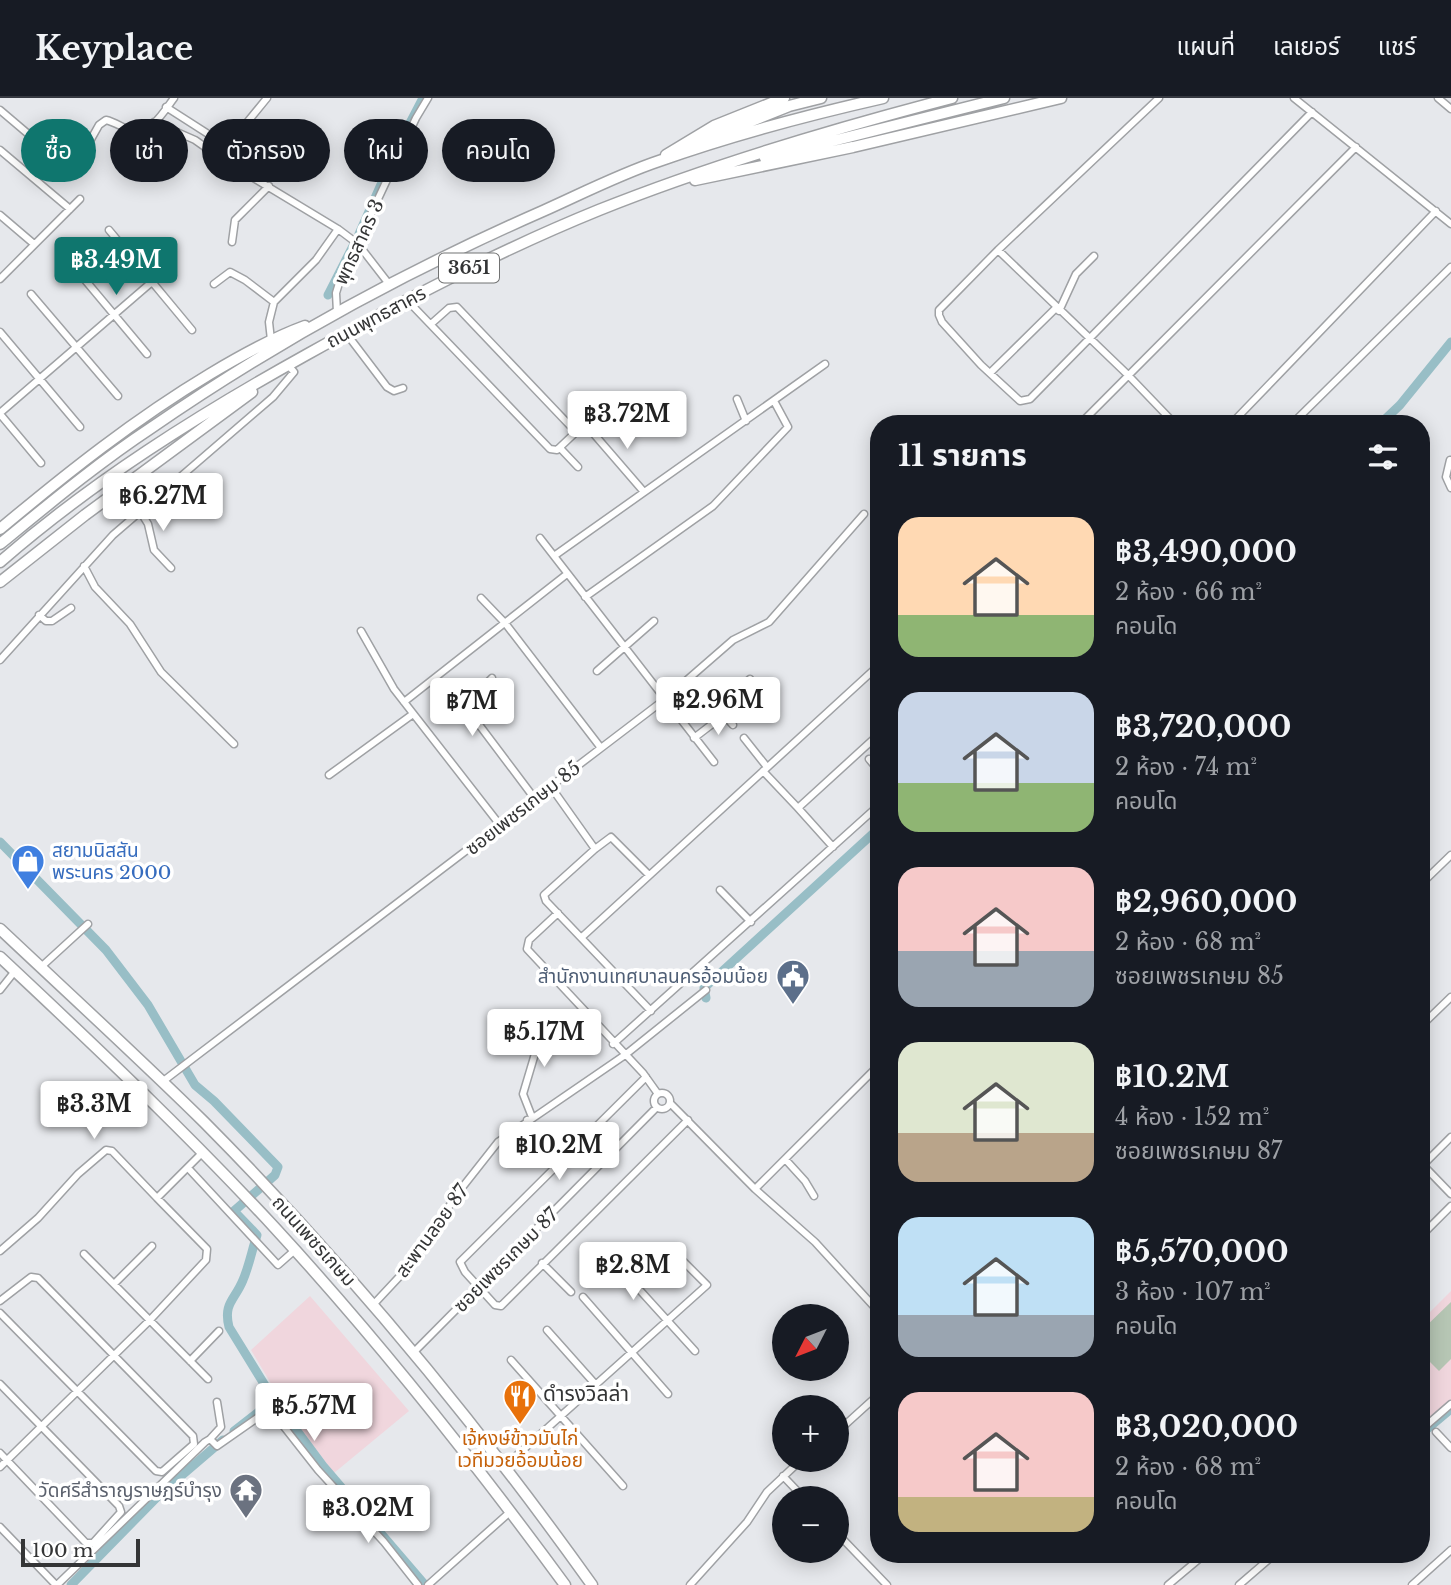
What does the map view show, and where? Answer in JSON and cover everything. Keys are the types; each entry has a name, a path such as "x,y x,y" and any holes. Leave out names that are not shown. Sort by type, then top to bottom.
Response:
{"main road":[{"path":"658,161 714,125 784,98"},
{"path":"658,161 730,128 789,106 821,98"},
{"name":"ถนนพุทธสาคร","path":"0,544 59,495 150,428 322,320 389,284 516,223 658,161 810,114 883,98"},
{"name":"ถนนพุทธสาคร","path":"0,562 67,506 206,412 288,369 346,332 407,300 552,230 665,186 804,138 952,98"},
{"path":"665,186 1004,98"},
{"path":"665,186 853,148 1061,98"},
{"path":"0,529 109,442 178,393 271,340 322,320"},
{"path":"0,582 85,515 288,369"},
{"name":"ถนนเพชรเกษม","path":"0,929 162,1082 263,1184 389,1325 469,1421 592,1585"},
{"name":"ถนนเพชรเกษม","path":"0,957 123,1072 295,1250 453,1437 565,1585"},
{"path":"373,1340 389,1325"},
{"path":"398,1369 413,1353"},
{"path":"453,1437 469,1421"}],"street":[{"path":"249,119 267,98"},
{"name":"พุทธสาคร 3","path":"337,312 336,293 416,118 428,98"},
{"path":"1159,98 998,250 939,310 939,315 990,373 1020,401 1025,401 1090,340 1312,112"},
{"path":"1294,98 1451,224"},
{"path":"1438,98 1451,109"},
{"path":"156,119 169,102 183,119"},
{"path":"0,110 21,128"},
{"path":"96,130 106,120 110,122"},
{"path":"1089,415 1356,147"},
{"path":"0,150 70,209"},
{"path":"262,182 358,244 389,284"},
{"path":"232,242 235,220 269,186"},
{"path":"0,279 80,200"},
{"path":"1240,415 1436,211"},
{"path":"0,215 34,244"},
{"path":"109,230 192,330"},
{"path":"271,340 269,322 274,302 341,232"},
{"path":"998,250 1166,415"},
{"path":"65,256 147,354"},
{"path":"990,373 1057,309 1076,274 1094,256"},
{"path":"1302,415 1451,267"},
{"path":"41,463 0,414 168,268"},
{"path":"214,284 230,272 274,302"},
{"path":"31,294 118,396"},
{"path":"407,300 550,449 555,451 576,432 585,426 589,427 644,492"},
{"path":"431,324 449,308 461,310 576,432"},
{"path":"0,332 80,427"},
{"path":"346,332 387,387 394,391 403,388"},
{"path":"554,556 825,363"},
{"path":"0,660 84,566 139,511 273,397 288,369"},
{"path":"737,399 746,421"},
{"path":"585,597 713,506 774,445 788,427 774,401"},
{"path":"560,448 578,467"},
{"path":"1450,460 1446,477 1451,488"},
{"path":"139,511 148,524 154,550 171,569"},
{"name":"ซอยเพชรเกษม 85","path":"162,1082 551,787 664,699 733,640 769,622 864,514"},
{"path":"540,538 713,762"},
{"path":"84,566 101,595 130,624 161,672 234,744"},
{"path":"404,702 567,574"},
{"path":"481,598 505,623 601,748"},
{"path":"39,615 46,621 52,621 71,608"},
{"path":"597,671 654,621"},
{"path":"361,631 404,702 500,825"},
{"path":"582,937 870,673"},
{"path":"492,678 470,700 468,710 535,799"},
{"path":"733,726 724,715 725,701 750,679"},
{"path":"329,775 414,714"},
{"path":"694,738 724,715"},
{"path":"744,738 765,769 833,847"},
{"path":"798,808 870,742"},
{"path":"551,787 595,849"},
{"path":"613,1044 870,813"},
{"path":"649,875 614,838 608,839 544,895 546,901 651,1011"},
{"path":"1430,875 1451,855"},
{"path":"720,890 751,922"},
{"path":"558,913 529,940 527,949 613,1044 646,1076 658,1094 667,1095 670,1103 755,1189 815,1242 870,1302"},
{"path":"41,967 88,924"},
{"path":"0,990 15,971"},
{"name":"สะพานลอย 87","path":"372,1306 414,1261 457,1194 499,1142 625,1055 706,990"},
{"path":"1430,1017 1451,997"},
{"path":"538,1024 537,1047 523,1094 529,1119 543,1143"},
{"path":"755,1189 870,1074"},
{"path":"646,1076 460,1262 465,1272 495,1305 501,1306 688,1119"},
{"path":"658,1094 654,1100 657,1107 664,1109 670,1103"},
{"name":"ซอยเพชรเกษม 87","path":"413,1353 657,1107"},
{"path":"1430,1157 1451,1137"},
{"path":"0,1251 38,1218 78,1174 106,1150 112,1151 206,1249 208,1255 205,1262 150,1320 0,1467"},
{"path":"157,1198 203,1152"},
{"path":"785,1160 805,1181 814,1196"},
{"path":"188,1168 278,1265 295,1250"},
{"path":"1430,1173 1451,1194"},
{"path":"1430,1227 1451,1206"},
{"path":"114,1284 152,1246"},
{"path":"84,1254 208,1380"},
{"path":"505,1466 707,1285 681,1259"},
{"path":"542,1264 571,1292"},
{"path":"617,1265 695,1351"},
{"path":"0,1301 21,1283 35,1276 193,1437 194,1444 162,1472 156,1471 0,1313"},
{"path":"583,1297 668,1394"},
{"path":"547,1330 596,1385"},
{"path":"190,1361 219,1331"},
{"path":"511,1360 623,1486"},
{"path":"0,1384 122,1509 119,1516 93,1543 86,1543 0,1452"},
{"path":"212,1442 221,1427 216,1402"},
{"path":"849,1421 870,1402"},
{"path":"1430,1422 1451,1405"},
{"path":"0,1527 57,1585 138,1504 212,1442 268,1409 272,1410 317,1470 384,1542 418,1585"},
{"path":"1436,1432 1451,1448"},
{"path":"690,1585 747,1522 766,1492 788,1472"},
{"path":"783,1476 793,1486"},
{"path":"429,1585 510,1512"},
{"path":"0,1543 8,1535"},
{"path":"849,1546 887,1585"},
{"path":"1412,1585 1451,1549"},
{"path":"1168,1585 1194,1563"},
{"path":"1239,1585 1265,1563"}],"shaded area":[{"path":"1451,1291 1451,1404 1430,1422 1430,1312"},
{"path":"310,1296 409,1411 334,1473 289,1414 251,1350"}],"green space":[{"path":"1451,1302 1451,1359 1439,1371 1430,1362 1430,1322"}],"waterway":[{"path":"359,234 399,144 423,98"},
{"path":"328,295 353,246"},
{"path":"1389,415 1451,342"},
{"path":"706,998 704,988 870,836"},
{"path":"0,842 106,950 148,1005 195,1085 278,1167 275,1175 234,1211 257,1235 245,1275 229,1307 229,1327 274,1400 323,1466 425,1585"},
{"path":"234,1431 274,1400"},
{"path":"1430,1426 1451,1409"},
{"path":"71,1585 161,1493 223,1440"}],"place":[{"name":"สยามนิสสัน พระนคร 2000","path":"28,891"},
{"name":"สำนักงานเทศบาลนครอ้อมน้อย","path":"793,1006"},
{"name":"เจ้หงษ์ข้าวมันไก่ เวทีมวยอ้อมน้อย","path":"520,1426"},
{"name":"วัดศรีสําราญราษฎร์บํารุง","path":"246,1520"}],"district":[{"name":"ดำรงวิลล่า","path":"586,1394"}]}
